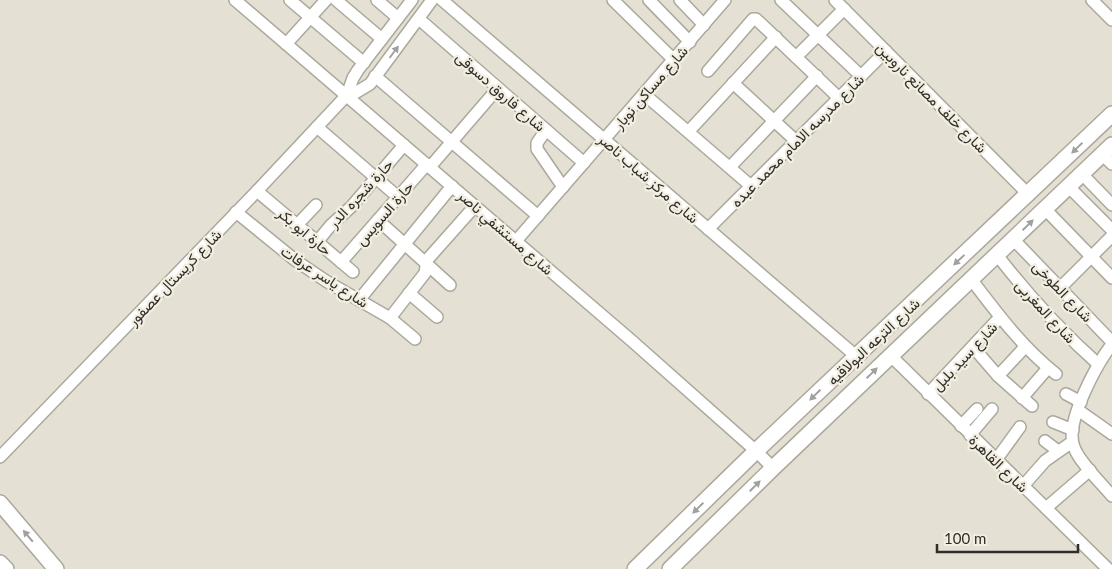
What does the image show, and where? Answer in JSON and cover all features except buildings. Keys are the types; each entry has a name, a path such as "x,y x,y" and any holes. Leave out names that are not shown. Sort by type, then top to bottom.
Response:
{"street":[{"name":"شارع مستشفي ناصر","path":"235,0 632,341 773,468"},
{"path":"290,0 364,63"},
{"path":"286,44 326,0"},
{"path":"336,0 382,39"},
{"path":"377,0 398,18"},
{"name":"شارع كريستال عصفور","path":"0,457 347,95 353,78 412,0"},
{"name":"شارع كريستال عصفور","path":"347,95 363,90 419,20 432,0"},
{"name":"شارع مركز شباب ناصر","path":"442,0 856,356"},
{"path":"613,0 674,60"},
{"path":"649,0 690,42"},
{"path":"680,0 704,25"},
{"name":"شارع مساكن نوبار","path":"516,241 726,0"},
{"path":"781,0 861,76"},
{"name":"شارع خلف مصانع ناروبين","path":"835,0 1029,195"},
{"path":"1092,0 1112,20"},
{"path":"796,57 844,9"},
{"path":"708,71 754,19 776,37 839,98"},
{"name":"شارع فاروق دسوقى","path":"419,20 584,162"},
{"path":"688,132 776,37"},
{"name":"شارع مدرسه الامام محمد عبده","path":"708,229 886,51"},
{"path":"375,76 538,216"},
{"path":"730,167 816,76"},
{"path":"733,83 796,141"},
{"name":"حارة السويس","path":"341,262 398,197 452,142 498,88"},
{"path":"644,94 752,186"},
{"name":"شارع الترعه البولاقيه","path":"635,569 756,451 1029,195 1112,114"},
{"path":"317,127 398,197"},
{"path":"546,130 537,143 537,149 563,187"},
{"name":"حارة شجره الدر","path":"316,242 351,207 404,145"},
{"name":"شارع الترعه البولاقيه","path":"670,569 1068,186 1109,155"},
{"path":"1082,174 1112,205"},
{"path":"359,300 452,186"},
{"path":"1068,186 1112,230"},
{"name":"حارة ابو بكر","path":"257,190 353,272"},
{"path":"297,225 316,204"},
{"path":"390,318 425,273 428,259 475,206"},
{"path":"1045,209 1112,278"},
{"name":"شارع ياسر عرفات","path":"236,212 295,260 326,281 390,318 415,339"},
{"path":"378,220 450,285"},
{"path":"1060,288 1112,236"},
{"name":"شارع الطوخى","path":"1013,239 1112,343"},
{"name":"شارع المغربى","path":"997,255 1043,311 1098,364"},
{"path":"972,279 1025,347 1052,371 1022,398"},
{"path":"409,293 437,317"},
{"name":"شارع سيد بلبل","path":"928,394 1000,317"},
{"path":"1112,343 1090,379 1079,406 1072,442 1077,454 1112,496"},
{"path":"972,347 998,376 1032,406"},
{"path":"998,376 1025,347"},
{"name":"شارع القاهرة","path":"891,356 1108,569"},
{"path":"1066,394 1112,434"},
{"path":"961,426 977,409"},
{"path":"970,435 992,409"},
{"path":"1053,422 1073,430"},
{"path":"996,460 1020,428"},
{"path":"1045,440 1058,451"},
{"path":"1023,486 1045,461 1072,442"},
{"path":"1046,508 1090,470"},
{"path":"0,503 56,569"},
{"path":"0,563 6,569"}]}
